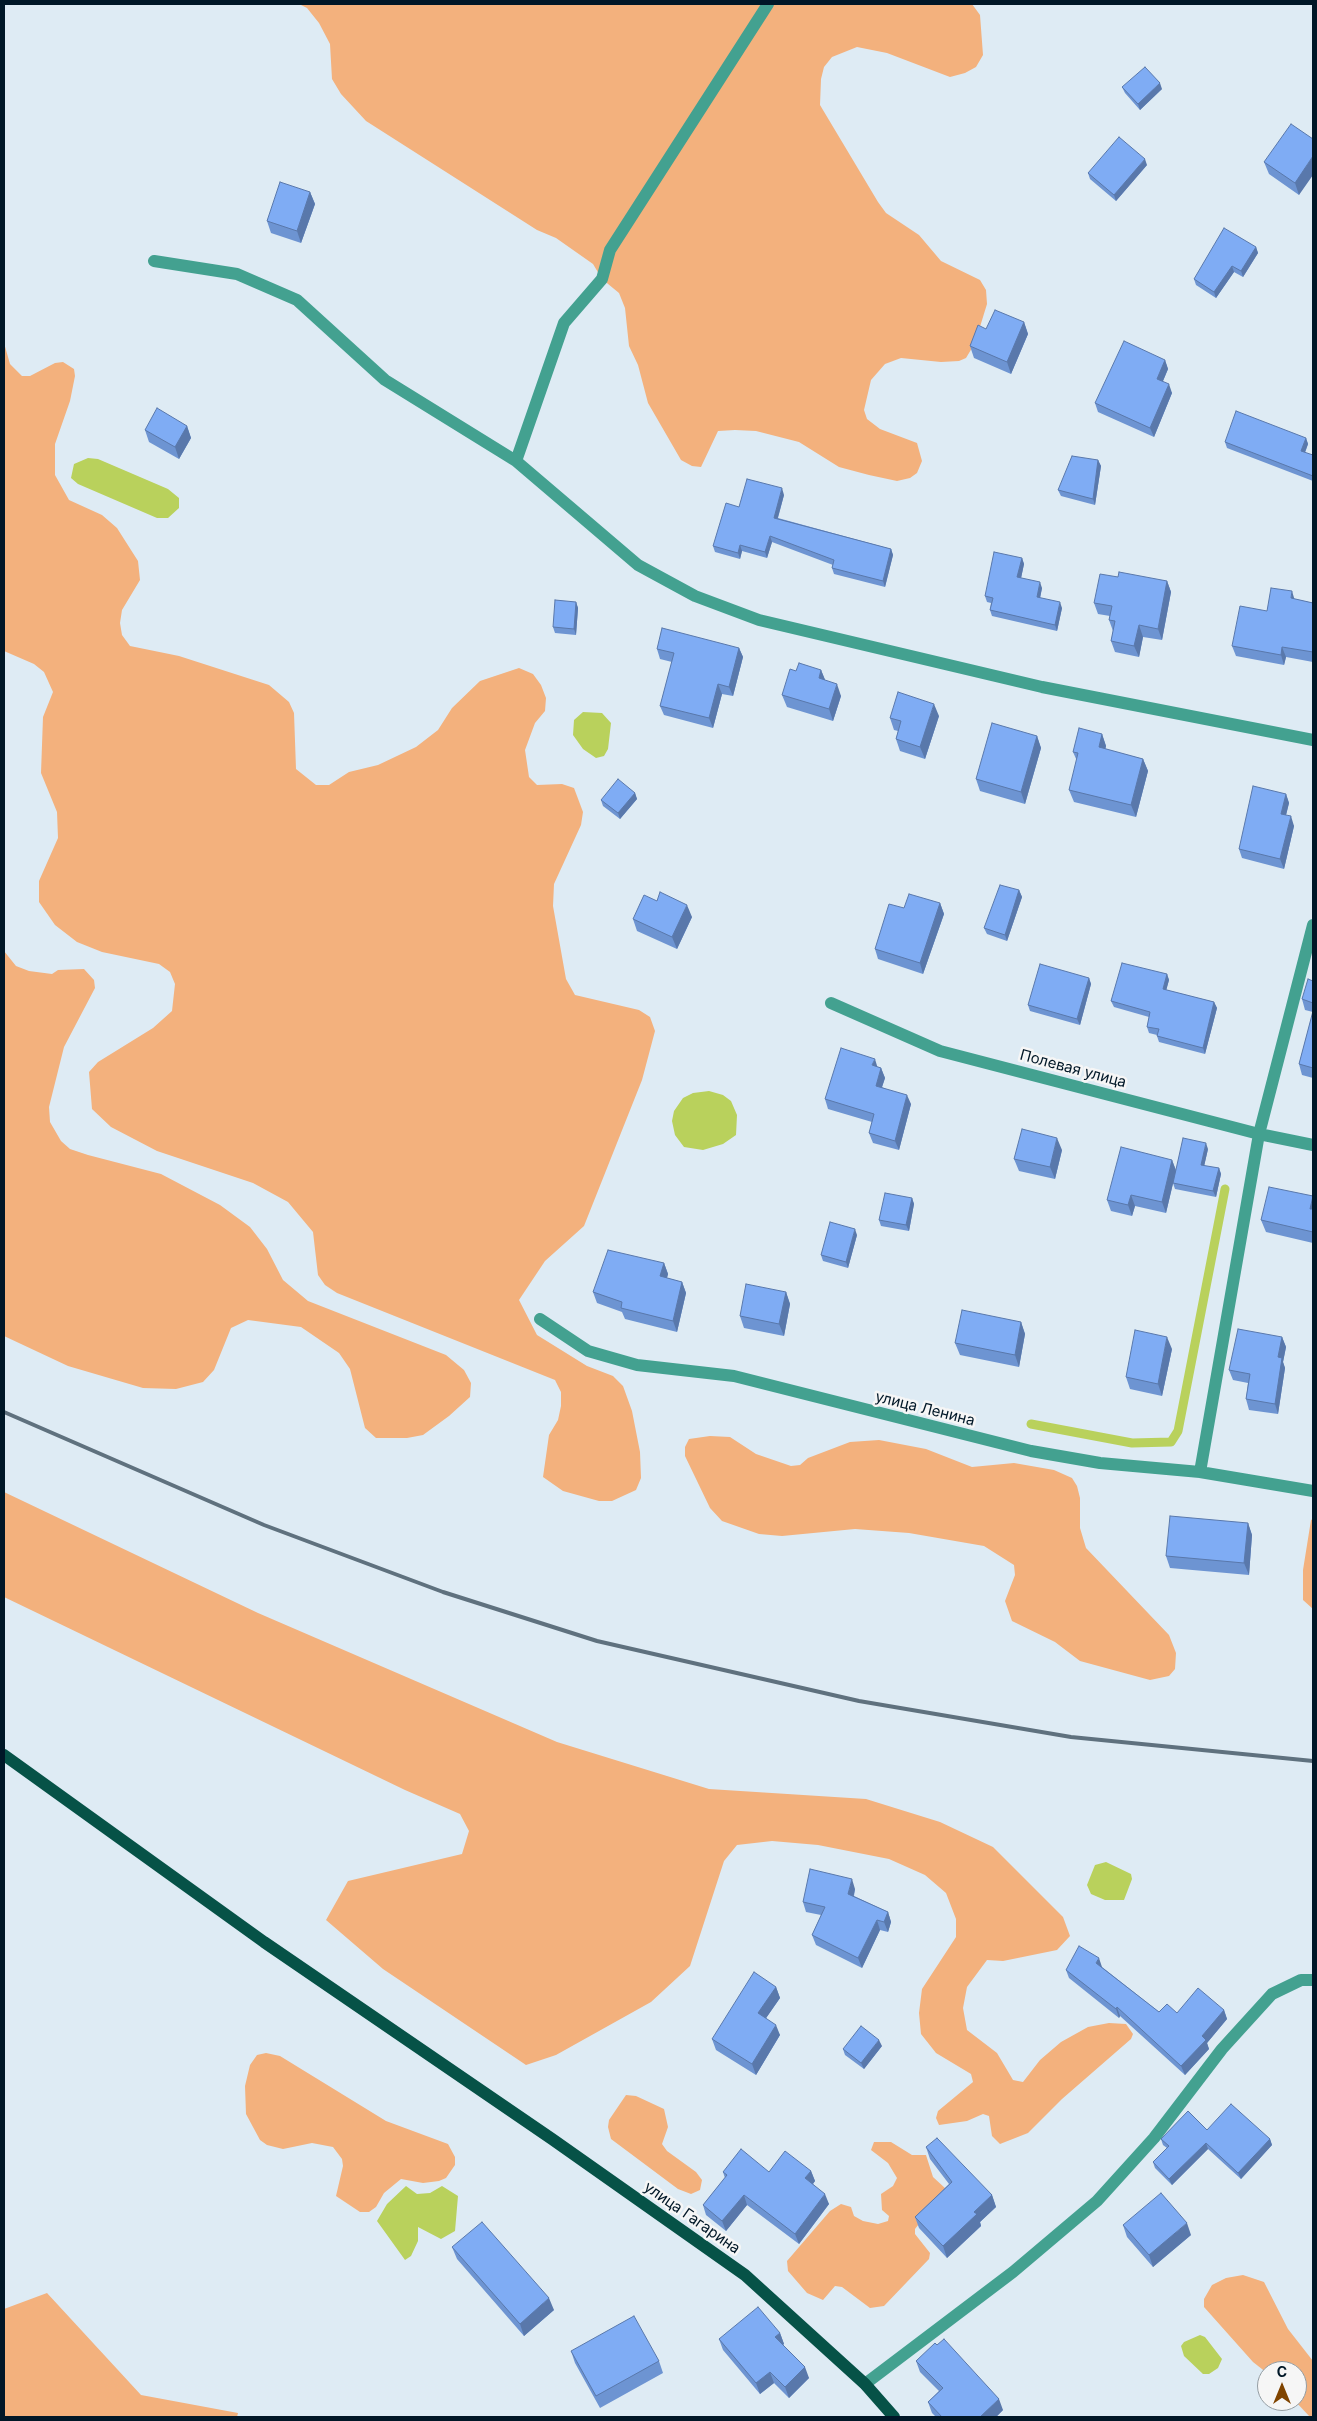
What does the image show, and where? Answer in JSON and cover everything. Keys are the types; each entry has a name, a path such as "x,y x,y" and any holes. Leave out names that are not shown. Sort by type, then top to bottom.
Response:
{"main road":[{"name":"улица Гагарина","path":"4,1755 264,1942 745,2275 864,2384 894,2417"}],"street":[{"path":"516,462 564,323 602,279 610,250 768,4"},
{"path":"154,261 237,274 297,300 385,380 516,462 638,565 695,596 759,620 1042,687 1313,740"},
{"path":"1200,1472 1259,1134 1313,925"},
{"name":"Полевая улица","path":"832,1003 940,1051 1259,1134 1313,1145"},
{"name":"улица Ленина","path":"540,1319 588,1351 637,1365 734,1376 1031,1451 1100,1463 1200,1472 1313,1491"},
{"path":"864,2384 1014,2272 1096,2202 1154,2138 1222,2049 1272,1994 1301,1980 1313,1980"}],"shaded area":[{"path":"299,4 972,4 980,15 983,55 976,67 965,73 950,77 887,53 857,47 832,57 824,67 821,79 820,105 886,213 919,235 941,261 980,280 986,290 987,304 975,343 966,358 959,361 941,362 901,358 885,364 871,380 864,410 867,419 880,429 917,443 922,461 917,473 910,478 897,481 869,475 839,467 799,442 756,431 718,431 701,467 692,466 681,460 648,403 638,365 629,346 625,308 619,293 602,279 593,264 556,238 537,230 366,121 341,94 332,79 330,44 319,23 307,8"},
{"path":"4,343 10,364 22,376 30,376 55,363 63,362 74,369 75,376 70,401 55,444 55,475 69,500 102,515 117,528 138,561 140,580 122,610 120,623 122,635 130,646 179,656 269,685 289,702 294,713 296,769 316,785 329,785 349,772 378,765 416,747 438,730 452,708 480,681 519,668 533,674 541,685 546,698 545,711 535,723 525,750 529,777 537,785 562,784 574,788 583,812 581,825 554,884 553,906 566,979 575,995 639,1010 650,1017 655,1031 642,1080 584,1226 545,1261 519,1300 537,1335 587,1366 613,1376 623,1386 632,1411 640,1452 641,1478 636,1490 612,1501 599,1501 563,1491 543,1477 549,1435 558,1420 561,1406 561,1392 555,1380 337,1293 325,1285 318,1275 313,1232 288,1202 253,1183 157,1151 111,1127 92,1109 89,1072 98,1062 153,1028 172,1011 175,984 170,972 159,964 102,952 77,942 55,925 39,902 39,881 58,838 57,812 41,773 43,717 53,692 44,672 34,664 4,651"},
{"path":"88,458 98,459 168,489 179,498 179,508 168,518 157,518 78,484 71,478 74,464"},
{"path":"583,712 602,713 611,723 608,749 604,756 596,758 583,749 573,735 574,720"},
{"path":"4,951 16,966 29,971 52,974 58,970 84,969 94,980 95,988 64,1047 49,1107 50,1122 61,1141 70,1149 88,1155 161,1174 220,1205 250,1227 267,1249 283,1280 308,1301 446,1355 464,1370 471,1383 470,1397 449,1416 423,1435 407,1438 376,1438 365,1428 350,1369 339,1353 301,1327 248,1320 231,1328 214,1370 203,1382 176,1389 143,1388 68,1366 4,1336"},
{"path":"709,1091 723,1095 731,1101 737,1115 736,1135 723,1144 703,1150 684,1147 675,1135 672,1121 674,1111 683,1098 693,1093"},
{"path":"710,1436 730,1437 756,1454 791,1466 800,1465 808,1458 850,1442 879,1440 926,1449 972,1467 1014,1463 1054,1470 1072,1478 1077,1486 1080,1498 1080,1528 1086,1548 1169,1635 1176,1653 1175,1669 1169,1676 1150,1680 1080,1661 1055,1642 1012,1621 1005,1601 1015,1575 1014,1565 984,1546 909,1533 855,1529 782,1536 759,1534 722,1521 710,1508 685,1456 685,1447 689,1439"},
{"path":"4,1492 258,1613 557,1742 709,1789 866,1799 940,1822 993,1847 1063,1917 1070,1936 1057,1950 1003,1961 987,1960 967,1987 963,2008 967,2030 997,2053 1013,2080 1023,2082 1040,2060 1061,2042 1088,2027 1109,2023 1126,2024 1133,2034 1131,2039 1062,2099 1028,2133 1000,2144 992,2136 989,2116 983,2114 967,2121 939,2125 936,2118 938,2111 973,2082 971,2074 936,2053 921,2034 919,2013 922,1989 956,1937 956,1919 946,1893 925,1875 889,1859 818,1845 772,1841 737,1845 724,1861 690,1966 651,2002 556,2055 526,2065 383,1969 326,1920 348,1881 462,1854 469,1831 460,1814 405,1790 4,1597"},
{"path":"1313,1519 1313,1609 1303,1600 1303,1570 1311,1520"},
{"path":"1106,1862 1131,1874 1132,1879 1124,1900 1105,1900 1091,1894 1087,1885 1095,1865"},
{"path":"266,2053 280,2056 386,2121 448,2144 455,2157 455,2165 446,2178 439,2181 423,2183 401,2179 384,2193 376,2207 369,2212 360,2212 336,2196 343,2166 342,2159 333,2147 312,2143 283,2149 267,2145 260,2140 246,2114 245,2086 250,2065 257,2055"},
{"path":"626,2095 636,2096 664,2109 668,2127 662,2144 667,2151 696,2172 702,2180 700,2190 691,2194 678,2189 611,2139 608,2127 609,2120"},
{"path":"874,2142 891,2142 912,2155 926,2155 933,2177 946,2189 915,2229 915,2234 930,2253 929,2259 884,2306 870,2308 842,2287 835,2286 823,2300 807,2293 788,2271 787,2261 830,2211 841,2204 851,2207 854,2216 863,2221 878,2224 888,2221 889,2216 882,2210 881,2194 893,2186 897,2178 888,2163 871,2150"},
{"path":"406,2186 417,2194 430,2193 442,2186 458,2196 455,2231 441,2239 418,2227 418,2241 411,2256 405,2260 377,2221 387,2204"},
{"path":"1243,2275 1264,2282 1288,2329 1313,2361 1313,2417 1310,2417 1304,2411 1307,2411 1307,2361 1257,2361 1257,2365 1204,2307 1204,2299 1212,2285 1226,2278"},
{"path":"47,2293 141,2395 238,2413 237,2417 4,2417 4,2309"},
{"path":"1200,2335 1205,2337 1222,2359 1218,2368 1209,2374 1203,2374 1184,2356 1181,2346 1184,2342"}],"building":[{"path":"1145,67 1160,83 1138,104 1122,87"},
{"path":"1291,124 1313,139 1313,156 1295,183 1264,162"},
{"path":"1119,137 1145,159 1114,195 1088,173"},
{"path":"280,182 310,192 297,231 267,221"},
{"path":"1224,228 1256,247 1241,271 1232,266 1214,292 1194,279"},
{"path":"995,310 1024,322 1007,362 970,346 978,325 986,329"},
{"path":"1124,341 1165,360 1157,379 1169,384 1150,428 1095,403"},
{"path":"157,408 187,426 175,447 145,430"},
{"path":"1236,411 1306,438 1301,451 1313,455 1313,476 1225,442"},
{"path":"1072,456 1098,460 1093,499 1058,490"},
{"path":"747,479 782,488 774,518 891,549 883,581 832,568 834,560 770,536 765,552 740,545 738,553 713,546 726,503 739,507"},
{"path":"994,552 1022,558 1017,577 1040,582 1037,597 1060,602 1055,625 990,610 993,598 985,596"},
{"path":"1119,572 1167,581 1158,629 1139,625 1134,646 1111,641 1115,621 1109,620 1112,606 1094,603 1100,574 1118,577"},
{"path":"1271,588 1292,591 1291,598 1313,603 1313,652 1282,647 1281,655 1232,646 1240,606 1267,611"},
{"path":"555,600 576,602 574,629 553,627"},
{"path":"662,628 739,648 729,687 718,684 709,718 660,706 674,653 657,649"},
{"path":"799,663 821,670 819,678 837,684 829,709 782,695 790,669 796,671"},
{"path":"898,692 934,704 920,747 896,739 901,721 890,718"},
{"path":"992,723 1037,736 1021,792 976,779"},
{"path":"1079,728 1102,734 1099,747 1143,759 1131,805 1069,790 1078,753 1073,752"},
{"path":"618,779 635,793 618,813 601,800"},
{"path":"1253,786 1286,794 1281,814 1291,816 1280,859 1239,849"},
{"path":"1000,885 1019,890 1005,935 984,928"},
{"path":"660,892 687,905 672,937 633,919 644,895 657,901"},
{"path":"909,894 940,903 920,963 875,949 889,904 904,908"},
{"path":"1122,963 1167,974 1163,989 1214,1002 1203,1048 1157,1036 1159,1029 1147,1027 1150,1012 1111,1001"},
{"path":"1040,964 1089,978 1077,1019 1028,1005"},
{"path":"1308,979 1313,981 1313,1003 1302,999"},
{"path":"1313,1011 1313,1068 1299,1064"},
{"path":"841,1048 875,1059 872,1065 881,1068 876,1086 907,1095 895,1141 869,1133 874,1114 825,1099"},
{"path":"1022,1129 1057,1138 1050,1167 1014,1159"},
{"path":"1183,1138 1206,1143 1201,1165 1219,1168 1213,1191 1173,1183"},
{"path":"1121,1147 1172,1160 1162,1202 1131,1195 1128,1205 1107,1200"},
{"path":"1269,1187 1313,1196 1310,1209 1313,1209 1313,1232 1261,1220"},
{"path":"885,1193 912,1198 906,1225 879,1220"},
{"path":"830,1222 855,1229 846,1262 821,1255"},
{"path":"608,1250 664,1263 660,1276 682,1282 673,1321 621,1308 622,1302 593,1292"},
{"path":"746,1284 786,1292 779,1324 740,1316"},
{"path":"962,1310 1021,1322 1015,1355 955,1343"},
{"path":"1238,1329 1282,1337 1278,1357 1282,1358 1275,1404 1246,1399 1250,1374 1229,1370"},
{"path":"1135,1330 1167,1337 1158,1384 1126,1377"},
{"path":"1170,1516 1248,1523 1244,1563 1166,1556"},
{"path":"810,1869 852,1879 848,1894 888,1912 884,1922 877,1920 858,1958 812,1935 825,1907 803,1902"},
{"path":"1079,1946 1099,1958 1096,1963 1159,2012 1167,2004 1177,2013 1198,1988 1224,2010 1202,2036 1206,2040 1181,2066 1117,2007 1116,2009 1066,1970"},
{"path":"754,1972 776,1987 758,2013 776,2025 752,2064 712,2039"},
{"path":"861,2026 879,2040 861,2063 843,2049"},
{"path":"1231,2104 1270,2139 1238,2173 1206,2143 1169,2179 1153,2162 1169,2146 1161,2139 1188,2111 1207,2130"},
{"path":"937,2138 992,2195 974,2212 977,2214 943,2246 915,2217 952,2182 926,2147"},
{"path":"741,2149 769,2172 785,2151 811,2171 805,2178 825,2194 795,2234 744,2195 722,2221 703,2205 727,2175 723,2172"},
{"path":"1161,2193 1187,2223 1149,2255 1123,2225"},
{"path":"482,2222 549,2298 520,2324 452,2247"},
{"path":"758,2307 780,2333 775,2337 805,2367 785,2387 770,2372 756,2383 719,2339"},
{"path":"634,2316 659,2361 596,2396 571,2351"},
{"path":"944,2339 999,2399 980,2417 942,2417 928,2402 943,2388 916,2361 935,2343 937,2345"}],"waterway":[{"path":"1031,1424 1132,1443 1171,1442 1178,1431 1225,1189"}],"railway":[{"path":"4,1412 264,1525 443,1592 597,1641 859,1701 1071,1737 1313,1761"}]}
